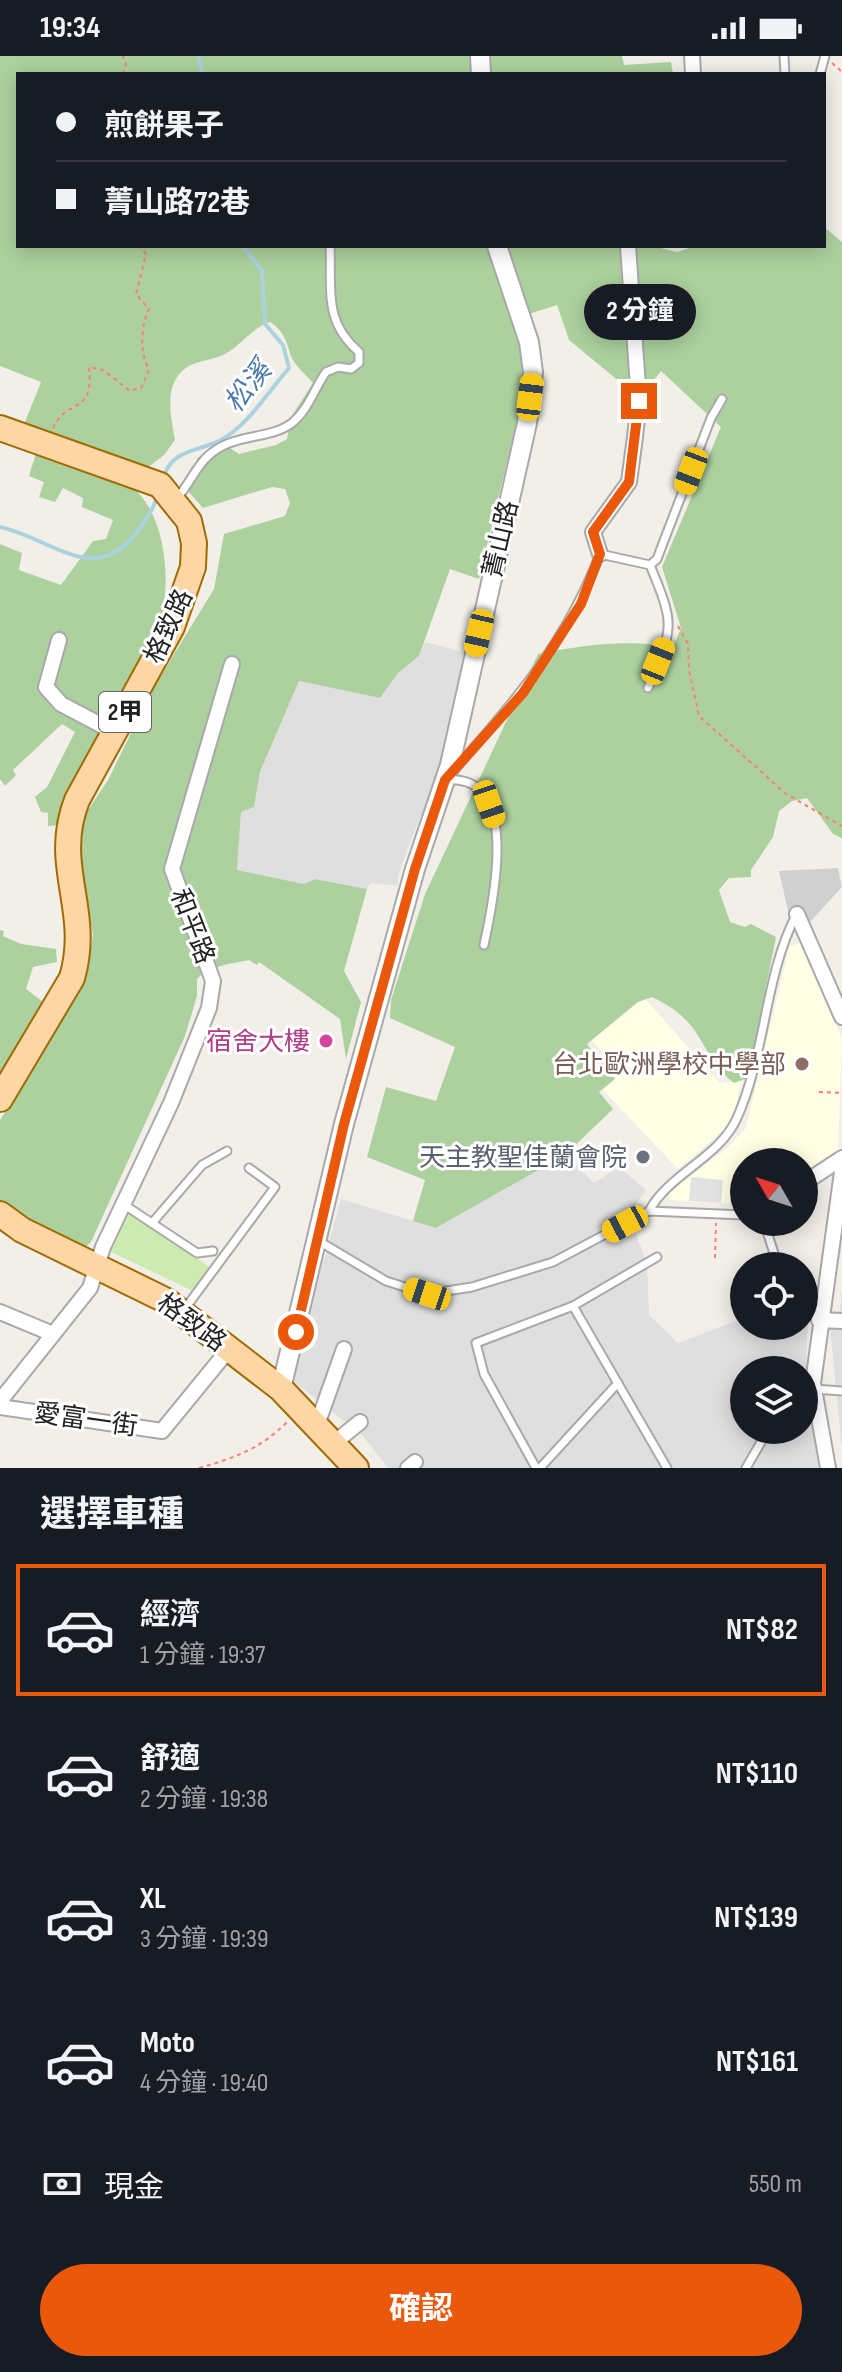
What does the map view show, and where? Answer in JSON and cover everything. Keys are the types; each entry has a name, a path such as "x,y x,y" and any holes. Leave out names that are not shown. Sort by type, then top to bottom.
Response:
{"main road":[{"name":"格致路","path":"0,428 160,485 189,521 194,543 193,567 172,627 67,825 68,867 78,913 78,950 72,978 0,1099"},
{"name":"格致路","path":"0,1214 22,1230 154,1294 183,1312 281,1389 356,1468"}],"street":[{"name":"菁山路","path":"281,1389 344,1124 415,869 445,780 527,423 533,372 529,342 498,248"},
{"path":"600,554 593,532 629,482 639,401 628,248"},
{"path":"59,640 46,687 61,704 114,732"},
{"name":"和平路","path":"0,1404 90,1288 123,1204 209,1008 213,981 172,869 232,664"},
{"path":"797,914 842,1017"},
{"path":"818,1174 842,1158"},
{"path":"816,1356 842,1172"},
{"path":"0,1312 53,1334"},
{"path":"819,1320 842,1321"},
{"name":"愛富一街","path":"0,1404 162,1431 229,1349"},
{"path":"309,1416 344,1349"},
{"path":"334,1443 360,1422"},
{"path":"818,1436 828,1468"}],"lane":[{"path":"175,500 207,457 243,436 277,432 293,422 312,400 326,372 338,367 351,369 359,363 359,352 338,334 333,319 330,248"},
{"path":"650,565 657,559 711,418 722,399"},
{"path":"445,780 523,693 581,604 600,554 650,565"},
{"path":"648,688 669,635 669,612 650,565"},
{"path":"445,780 459,779 476,786 489,804 495,821 496,876 484,945"},
{"path":"649,1211 658,1195 723,1141 737,1118 756,1063 786,936 797,914"},
{"path":"152,1223 202,1165 227,1151"},
{"path":"183,1312 275,1187 249,1168"},
{"path":"123,1204 197,1253 213,1251"},
{"path":"317,1240 386,1281 427,1294 472,1287 553,1262 649,1211 730,1214"},
{"path":"618,1383 538,1468 484,1374 476,1343 573,1306 657,1257"},
{"path":"573,1306 667,1468"},
{"path":"818,1389 842,1391"},
{"path":"746,1468 760,1444"}],"path":[{"path":"825,58 842,72"},
{"path":"47,444 56,422 84,401 91,385 89,367 103,370 130,391 142,387 149,369 142,358 142,349 149,309 136,294 146,254 141,248"},
{"path":"669,624 680,627 688,644 689,670 699,716 786,794 842,826"},
{"path":"819,1092 842,1093"},
{"path":"715,1258 717,1214"},
{"path":"199,1468 237,1458 309,1416"}],"shaded area":[{"path":"425,642 467,653 441,766 408,848 398,876 398,886 371,883 367,889 315,879 305,884 237,870 241,811 254,807 260,772 299,681 380,698 398,673 419,656"},
{"path":"838,868 842,887 810,922 789,915 779,871"},
{"name":"台北歐洲學校中學部","path":"802,942 842,1040 838,1155 818,1167 818,1148 730,1148 730,1204 669,1200 670,1191 726,1149 746,1128 789,947"},
{"path":"639,992 720,1083 741,1081 733,1122 678,1169 603,1090 619,1074 588,1035"},
{"path":"565,1155 594,1183 619,1167 646,1190 629,1215 647,1263 649,1315 678,1343 730,1323 730,1340 807,1340 806,1356 730,1356 730,1444 815,1444 818,1468 388,1468 363,1436 291,1379 341,1199 436,1228"},
{"path":"691,1177 723,1180 721,1203 689,1201"},
{"path":"842,1290 842,1449 830,1328 840,1309"}],"green space":[{"path":"0,56 475,56 476,72 16,72 16,248 492,248 522,347 521,403 479,579 450,569 419,656 398,673 380,698 299,681 260,772 254,807 241,812 237,870 304,884 315,879 367,889 344,971 361,1002 346,1059 340,1019 259,962 257,965 249,960 229,964 202,974 197,979 197,996 185,1036 91,1242 82,1250 13,1216 0,1200 0,1120 34,1067 88,968 93,934 78,856 86,813 108,780 152,690 214,589 224,534 285,516 290,503 285,489 272,487 203,508 184,487 196,471 197,458 224,444 239,454 276,445 287,439 291,417 313,383 293,360 282,333 275,326 270,322 258,328 225,354 193,364 180,373 170,400 175,440 164,455 147,468 23,427 41,382 0,366"},
{"path":"490,56 622,56 624,65 671,62 673,72 491,72"},
{"path":"826,229 842,242 842,838 833,834 807,798 792,801 779,811 773,837 751,870 751,877 729,878 719,890 730,922 745,927 751,924 776,937 748,1078 734,1083 729,1079 690,1024 669,1006 652,997 638,1002 587,1044 615,1079 599,1092 613,1109 565,1155 436,1228 413,1221 425,1180 367,1157 386,1087 436,1101 455,1047 390,1018 391,1000 425,894 538,654 606,644 640,643 673,647 681,628 662,567 721,427 661,371 649,386 626,387 569,340 557,305 529,314 506,248 661,248 677,252 690,248 826,248"},
{"path":"36,453 101,473 133,488 144,499 158,529 166,581 155,636 133,685 65,803 58,825 48,826 48,813 41,812 35,797 47,787 75,732 62,724 13,770 16,775 5,786 0,779 0,544 22,553 19,570 61,585 93,541 106,539 113,520 82,507 83,498 63,488 55,502 39,497 44,482 29,476"},
{"path":"0,930 4,931 3,936 21,944 56,949 57,962 33,967 26,989 43,1002 34,1028 0,1081"},
{"path":"129,1211 211,1268 195,1292 109,1251"}],"waterway":[{"name":"松溪","path":"198,56 202,72"},
{"name":"松溪","path":"165,474 181,455 231,433 258,407 289,368 283,345 265,324 262,271 245,248"},
{"name":"松溪","path":"0,527 73,555 90,558 107,556 123,547 139,529 157,497"}],"place":[{"name":"宿舍大樓","path":"326,1041"},
{"name":"台北歐洲學校中學部","path":"802,1064"},
{"name":"天主教聖佳蘭會院","path":"643,1157"}],"route":[{"path":"296,1332 344,1124 415,869 445,780 523,693 581,604 600,554 593,532 629,482 639,401"}]}
